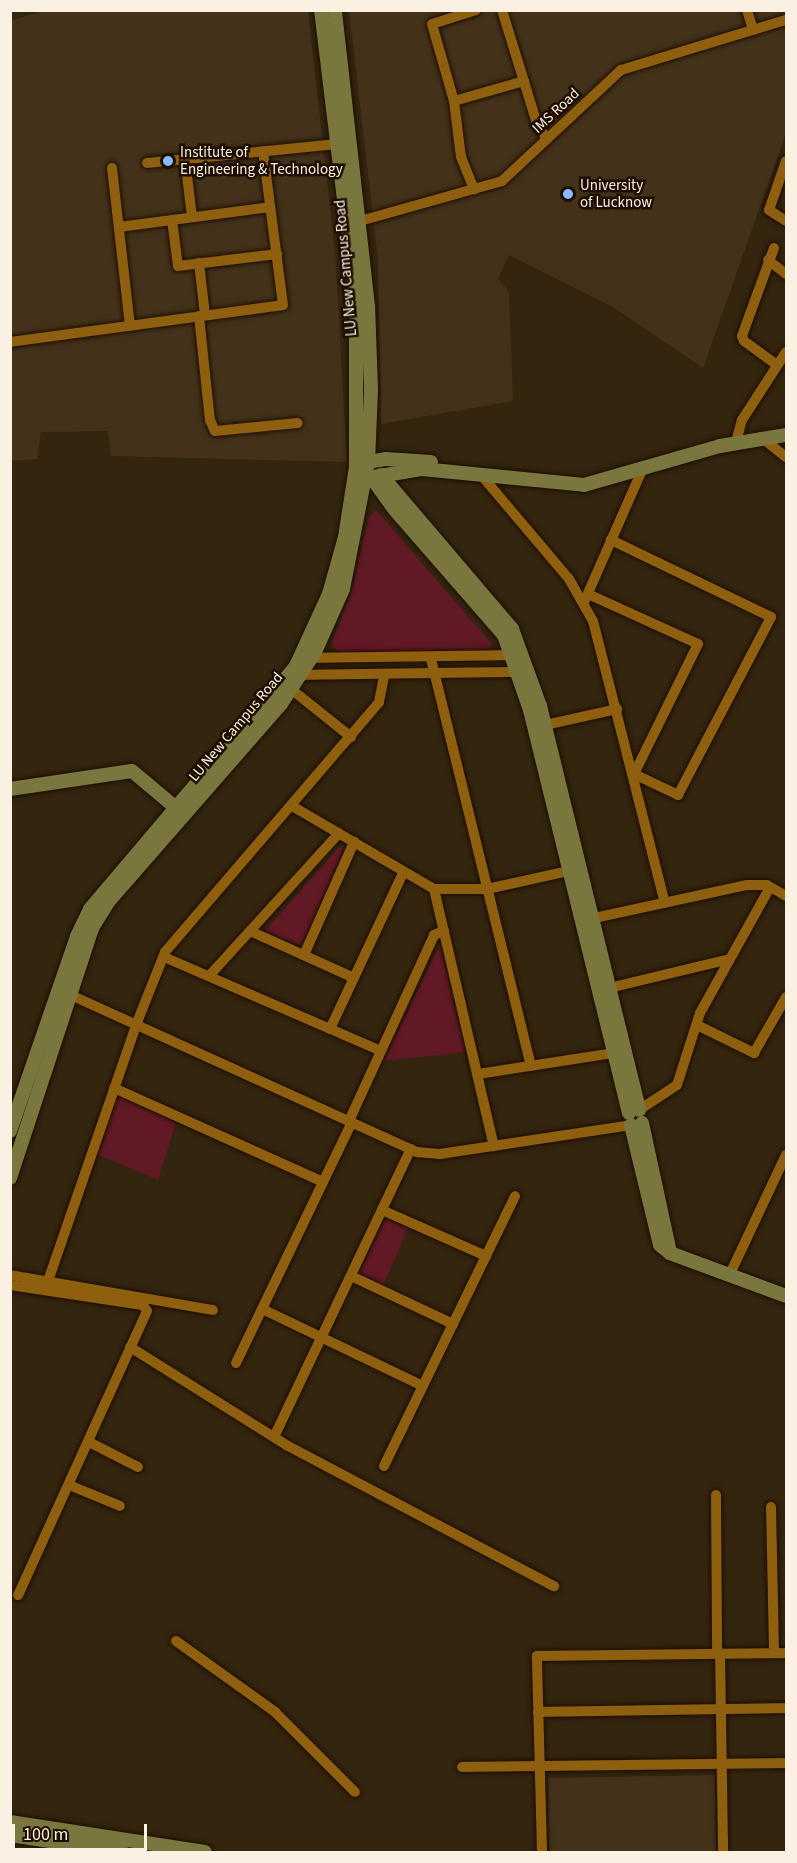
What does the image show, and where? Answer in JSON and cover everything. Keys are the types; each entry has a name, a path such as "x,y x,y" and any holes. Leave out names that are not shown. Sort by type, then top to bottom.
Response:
{"street":[{"name":"LU New Campus Road","path":"10,1178 90,909 180,811 293,680 331,622 343,589 366,472 368,306 337,144 321,10"},
{"name":"LU New Campus Road","path":"335,10 353,223"},
{"path":"474,189 461,157 454,101 432,24 476,10"},
{"path":"502,10 537,124 547,139"},
{"path":"747,10 753,30"},
{"name":"IMS Road","path":"353,223 502,181 621,70 786,20"},
{"path":"454,101 524,81"},
{"path":"147,163 337,144"},
{"path":"10,342 283,305 263,151"},
{"path":"185,159 192,218"},
{"path":"786,161 769,210 786,221"},
{"path":"112,168 130,326"},
{"path":"119,227 270,207"},
{"path":"172,220 178,266 277,254"},
{"path":"774,248 742,336 744,341 777,365"},
{"path":"768,260 786,274"},
{"path":"199,263 210,420 215,431 298,423"},
{"path":"737,438 742,420 786,352"},
{"path":"405,465 482,476 564,482 786,427"},
{"path":"737,438 786,435"},
{"path":"761,437 786,457"},
{"path":"635,1118 614,1053 545,725 516,655 504,635 394,509 366,472 405,465 584,485 643,468 678,454"},
{"path":"586,599 643,468"},
{"path":"482,476 586,599 604,654 665,903"},
{"path":"611,540 771,617 678,795 634,774"},
{"path":"586,599 698,645 634,774"},
{"path":"306,658 430,659 516,655"},
{"path":"430,659 432,675 531,1066"},
{"path":"293,680 522,672"},
{"path":"522,672 569,871 609,988 635,1118 670,1253 729,1276 785,1291"},
{"path":"48,1281 136,1025 164,957 379,702 384,676"},
{"path":"293,680 351,737"},
{"path":"545,725 617,709"},
{"path":"10,789 132,771 180,811"},
{"path":"292,806 434,888 488,889 569,871"},
{"path":"209,976 339,834"},
{"path":"304,956 354,842"},
{"path":"330,1029 404,871"},
{"path":"587,919 747,885 770,887 786,896"},
{"path":"64,992 411,1149 440,1154 494,1146 635,1118 677,1086 697,1024 770,887"},
{"path":"434,888 494,1146"},
{"path":"236,1363 323,1182 434,935 444,931"},
{"path":"250,932 354,978"},
{"path":"164,957 381,1051"},
{"path":"609,988 730,959"},
{"name":"LU New Campus Road","path":"10,1131 64,992"},
{"path":"697,1024 754,1053 786,997"},
{"path":"478,1074 614,1053"},
{"path":"114,1088 323,1182"},
{"path":"274,1437 411,1149"},
{"path":"729,1276 786,1155"},
{"path":"384,1466 515,1196"},
{"path":"382,1210 486,1256"},
{"path":"10,1275 213,1310"},
{"path":"351,1276 453,1324"},
{"path":"10,1286 142,1305 147,1311 18,1595"},
{"path":"262,1309 423,1386"},
{"path":"130,1347 274,1437 554,1586"},
{"path":"89,1442 138,1467"},
{"path":"69,1485 120,1506"},
{"path":"716,1496 723,1852"},
{"path":"771,1507 774,1653"},
{"path":"176,1641 274,1712 355,1792"},
{"path":"542,1852 537,1656 786,1653"},
{"path":"538,1712 786,1708"},
{"path":"462,1767 786,1763"},
{"path":"10,1822 91,1841 123,1852"},
{"path":"10,1835 205,1852"}],"shaded area":[{"name":"Institute of Engineering & Technology","path":"46,10 308,11 335,252 347,462 111,456 108,431 41,432 37,459 11,461 10,21"},
{"name":"University of Lucknow","path":"349,11 786,11 786,133 703,368 613,307 509,255 498,279 509,292 513,401 381,424 378,259"},
{"path":"376,510 491,643 486,654 339,655 332,643 352,590 369,517"},
{"path":"341,845 345,846 302,946 265,931"},
{"path":"440,944 465,1052 384,1061"},
{"path":"117,1094 176,1122 158,1180 97,1154"},
{"path":"386,1218 408,1228 383,1286 359,1273"},
{"path":"715,1775 716,1852 549,1852 548,1778"}],"place":[{"name":"Institute of Engineering & Technology","path":"168,161"},
{"name":"University of Lucknow","path":"568,194"}]}
